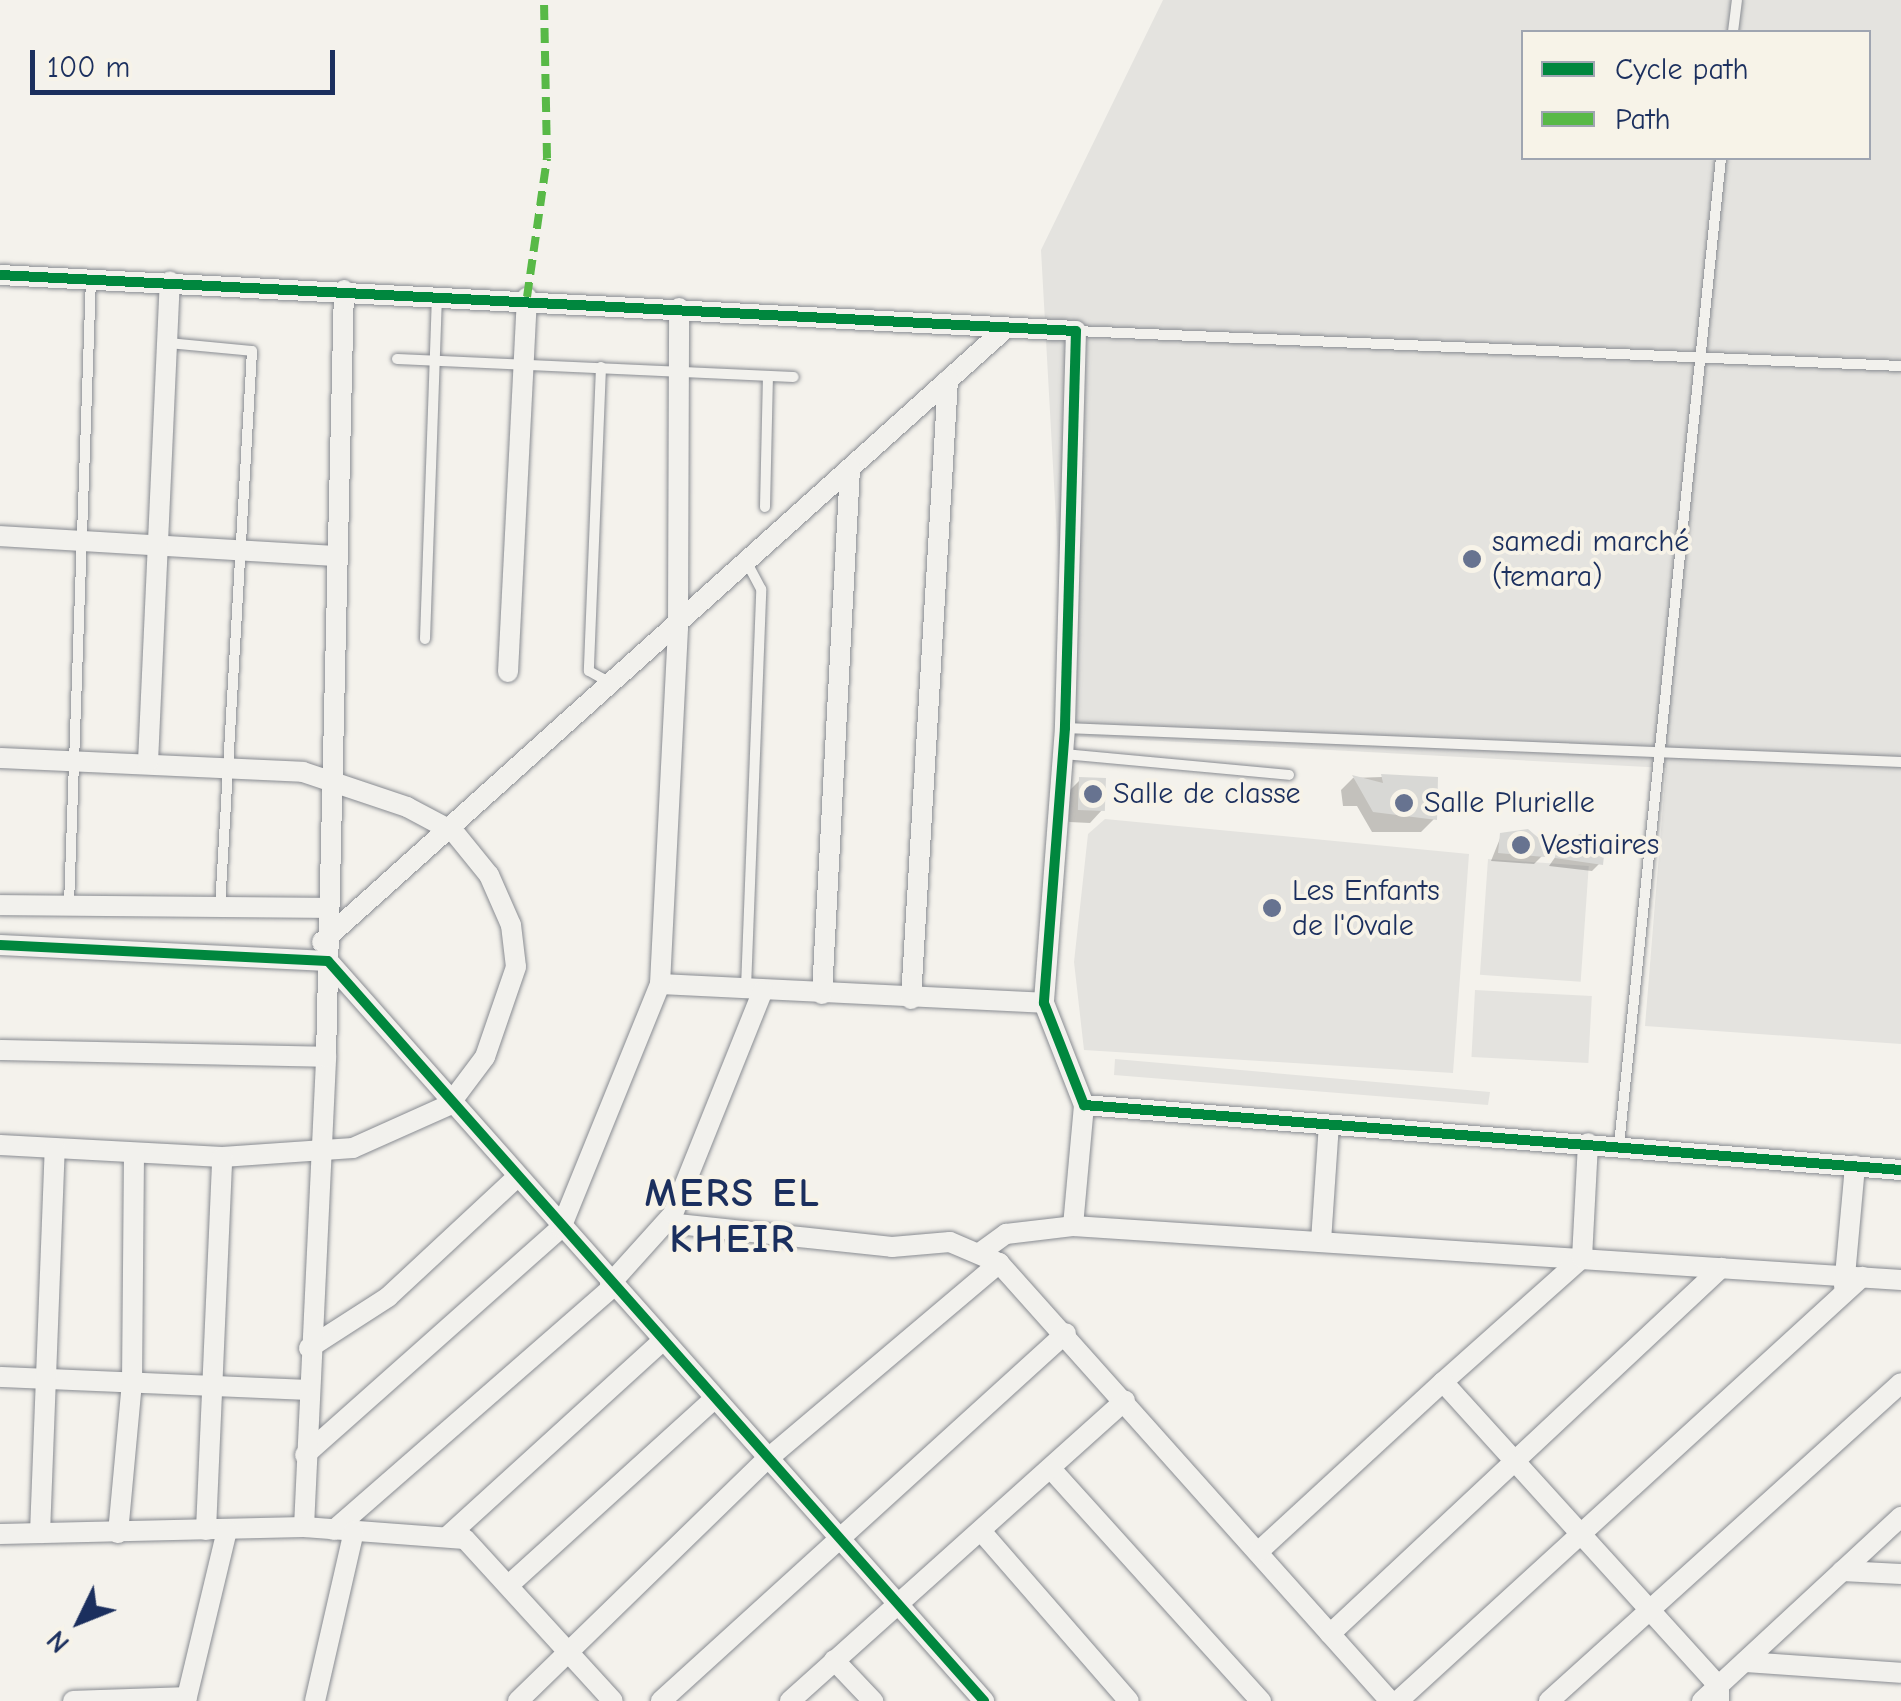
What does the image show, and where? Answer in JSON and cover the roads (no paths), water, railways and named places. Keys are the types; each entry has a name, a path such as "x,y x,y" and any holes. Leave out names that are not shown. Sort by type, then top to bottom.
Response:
{"street":[{"path":"0,275 527,297 1076,332 1066,728 1044,1003 1084,1105 1072,1226"},
{"path":"148,762 170,282"},
{"path":"304,1527 306,1390 326,1057 333,556 344,290"},
{"path":"508,672 527,297"},
{"path":"304,1455 561,1228 660,984 678,627 680,308"},
{"path":"297,960 454,832 1005,328"},
{"path":"912,998 948,380"},
{"path":"822,994 850,468"},
{"path":"0,536 333,556"},
{"path":"0,758 303,772 454,832 504,904 516,967 485,1057 450,1105 322,1156 134,1154 0,1144"},
{"path":"0,904 327,908"},
{"path":"0,945 328,961 765,1461 984,1701"},
{"path":"660,984 1044,1003"},
{"path":"315,1701 344,1531 612,1285 668,1223 754,989"},
{"path":"0,1050 326,1057"},
{"path":"1084,1105 1901,1170"},
{"path":"1321,1242 1329,1125"},
{"path":"1259,1551 1582,1258 1588,1143"},
{"path":"40,1533 55,1148"},
{"path":"118,1533 132,1383 134,1154"},
{"path":"74,1701 187,1699 216,1530 213,1386 222,1157"},
{"path":"668,1223 892,1247 950,1242 990,1258 1066,1333 1330,1634 1394,1701 1581,1539 1849,1282 1855,1166"},
{"path":"310,1348 388,1297 516,1178"},
{"path":"518,1701 765,1461 990,1258 1006,1234 1072,1226 1721,1268 1849,1282 1901,1280"},
{"path":"1330,1634 1721,1268"},
{"path":"661,1701 1066,1333"},
{"path":"448,1536 660,1342"},
{"path":"0,1378 306,1390"},
{"path":"1444,1382 1581,1539 1650,1610 1719,1694"},
{"path":"1548,1701 1901,1382"},
{"path":"510,1584 712,1400"},
{"path":"790,1701 1052,1470 1125,1400"},
{"path":"1052,1470 1261,1701"},
{"path":"1702,1701 1719,1694 1745,1662 1901,1518"},
{"path":"0,1534 304,1527 448,1536 478,1547 613,1701"},
{"path":"981,1531 1129,1701"},
{"path":"1842,1571 1901,1574"},
{"path":"834,1660 873,1701"},
{"path":"1745,1662 1901,1673"}],"lane":[{"path":"1734,30 1736,0"},
{"path":"1618,1145 1663,754 1721,160"},
{"path":"69,905 91,278"},
{"path":"425,640 437,294"},
{"path":"1076,332 1901,366"},
{"path":"168,342 252,351 246,551 220,906"},
{"path":"398,360 794,378"},
{"path":"602,367 589,671 614,685"},
{"path":"764,507 768,376"},
{"path":"747,563 761,589 754,989"},
{"path":"1066,728 1901,762"},
{"path":"1064,754 1289,775"}],"place":[{"name":"samedi marché (temara)","path":"1472,559"},
{"name":"Salle de classe","path":"1093,794"},
{"name":"Salle Plurielle","path":"1404,803"},
{"name":"Vestiaires","path":"1521,845"},
{"name":"Les Enfants de l'Ovale","path":"1272,908"}],"district":[{"name":"MERS EL KHEIR","path":"733,1216"}]}
